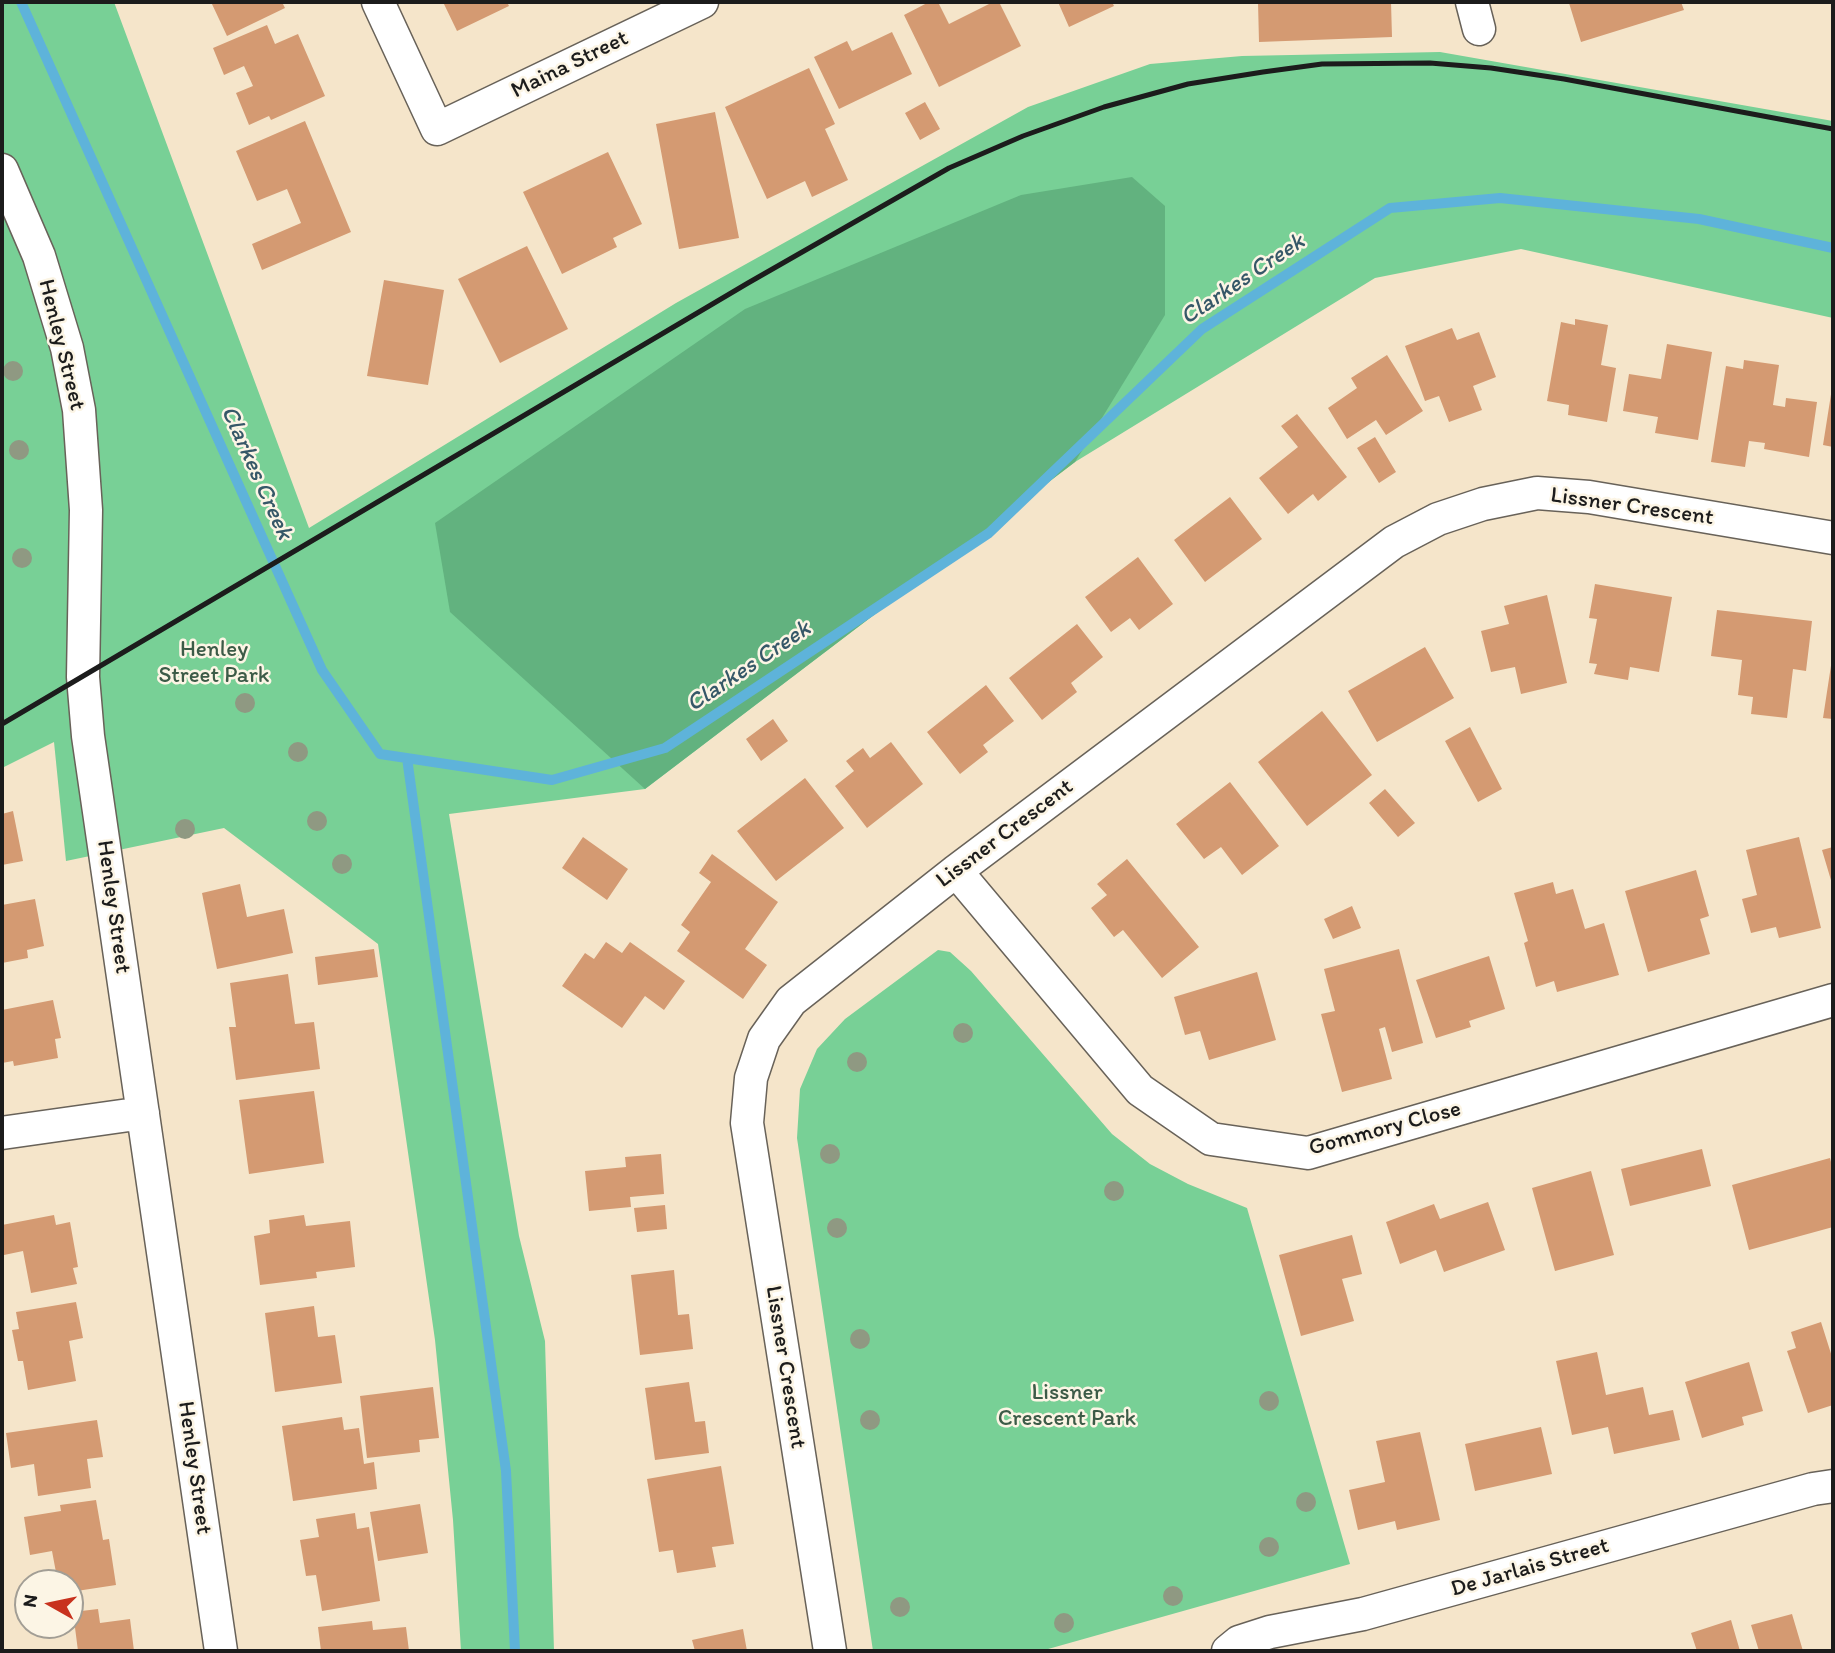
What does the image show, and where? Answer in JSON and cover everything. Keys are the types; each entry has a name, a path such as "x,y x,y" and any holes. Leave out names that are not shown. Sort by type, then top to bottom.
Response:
{"street":[{"name":"Maina Street","path":"378,2 437,129 702,2"},
{"name":"Henley Street","path":"2,170 39,256 67,348 79,410 86,510 84,689 90,749 221,1651"},
{"name":"Lissner Crescent","path":"830,1651 747,1123 751,1078 764,1039 791,1001 956,871 1394,542 1438,519 1483,504 1537,493 1590,497 1833,538"},
{"name":"Gommory Close","path":"956,871 1140,1090 1211,1139 1308,1153 1833,1001"},
{"path":"2,1133 143,1114"},
{"name":"De Jarlais Street","path":"1228,1651 1239,1642 1270,1632 1363,1615 1813,1489 1833,1486"}],"green space":[{"name":"Henley Street Park","path":"2,2 114,2 309,528 676,303 1028,107 1150,64 1242,56 1440,52 1833,121 1833,318 1521,249 1375,278 1075,462 645,789 449,814 519,1236 545,1341 554,1651 461,1651 453,1520 435,1340 378,944 224,828 66,861 54,742 2,768"},
{"path":"1132,177 1165,206 1165,315 1075,462 645,789 450,612 435,523 745,309 1021,195"},
{"name":"Lissner Crescent Park","path":"938,950 950,952 971,971 1112,1134 1150,1164 1188,1184 1247,1208 1350,1564 1041,1651 873,1651 797,1138 800,1089 817,1049 845,1019"}],"building":[{"path":"211,2 282,2 285,8 227,36"},
{"path":"443,2 507,2 509,6 457,31"},
{"path":"929,2 938,2 949,24 993,2 999,2 1021,46 939,87 904,15"},
{"path":"1058,2 1112,2 1114,6 1069,27"},
{"path":"1258,2 1391,2 1392,37 1259,42"},
{"path":"1681,2 1684,10 1581,42 1569,3"},
{"path":"267,25 275,44 298,34 325,96 271,120 269,116 249,125 236,93 253,86 244,66 224,75 213,48"},
{"path":"892,32 912,74 839,109 814,57 847,41 852,51"},
{"path":"809,68 835,124 825,129 848,180 812,197 805,181 767,199 725,107"},
{"path":"925,102 940,129 920,140 905,113"},
{"path":"715,112 739,238 679,249 656,124"},
{"path":"305,121 351,232 262,270 252,244 301,223 287,189 257,201 236,151"},
{"path":"608,152 642,224 613,238 617,247 562,274 523,192"},
{"path":"527,246 568,329 500,363 458,279"},
{"path":"384,280 444,290 428,385 367,376"},
{"path":"1575,319 1608,325 1601,365 1616,368 1607,422 1568,415 1569,405 1547,401 1561,322 1575,325"},
{"path":"1452,328 1457,340 1479,332 1496,377 1473,386 1482,410 1449,422 1439,396 1425,401 1405,346"},
{"path":"1667,344 1712,352 1698,440 1655,433 1658,417 1623,411 1629,374 1661,379"},
{"path":"1387,355 1423,411 1386,435 1376,420 1347,439 1328,408 1357,388 1351,378"},
{"path":"1744,360 1779,365 1773,405 1785,407 1786,398 1817,402 1809,457 1764,449 1765,443 1749,441 1745,467 1711,462 1726,366 1743,369"},
{"path":"1833,388 1833,447 1823,445"},
{"path":"1297,414 1347,477 1318,501 1313,494 1288,514 1259,478 1298,447 1281,426"},
{"path":"1375,437 1396,472 1379,483 1357,448"},
{"path":"1230,497 1262,539 1205,582 1174,540"},
{"path":"1138,557 1173,604 1139,630 1130,618 1111,632 1085,597"},
{"path":"1595,584 1672,597 1659,672 1630,667 1628,680 1594,674 1597,664 1589,663 1597,619 1589,618"},
{"path":"1547,595 1567,683 1521,694 1515,667 1491,672 1481,631 1509,624 1504,606"},
{"path":"1717,610 1812,621 1806,671 1793,669 1787,718 1751,714 1753,697 1738,695 1742,660 1711,656"},
{"path":"1077,624 1103,657 1071,683 1077,692 1042,720 1009,678"},
{"path":"1425,647 1454,698 1377,742 1348,691"},
{"path":"1833,660 1833,719 1823,718"},
{"path":"986,685 1014,721 983,745 988,752 960,774 927,732"},
{"path":"1322,711 1372,775 1307,826 1258,762"},
{"path":"773,719 788,741 761,761 746,739"},
{"path":"1470,727 1502,789 1478,802 1445,741"},
{"path":"891,742 923,784 867,828 835,786 854,771 846,761 863,748 870,758"},
{"path":"805,778 844,828 776,881 737,831"},
{"path":"1230,782 1279,846 1242,875 1221,847 1204,859 1176,824"},
{"path":"1385,789 1415,823 1398,837 1369,803"},
{"path":"13,811 23,861 2,865 2,814"},
{"path":"583,837 628,869 607,900 562,868"},
{"path":"1799,837 1821,928 1779,938 1776,927 1751,933 1742,899 1757,895 1746,850"},
{"path":"1833,847 1833,887 1822,850"},
{"path":"712,854 778,902 745,949 767,965 743,999 677,951 690,932 681,925 711,882 699,873"},
{"path":"1127,859 1199,947 1162,978 1123,930 1114,937 1091,908 1107,895 1097,884"},
{"path":"1696,870 1709,916 1700,919 1710,954 1648,972 1625,891"},
{"path":"1553,882 1556,894 1573,889 1585,929 1604,923 1619,975 1557,992 1554,981 1536,987 1524,943 1528,941 1514,893"},
{"path":"240,884 247,917 284,909 293,953 217,969 202,893"},
{"path":"35,899 44,946 27,950 28,958 2,963 2,905"},
{"path":"1352,906 1361,928 1333,939 1324,919"},
{"path":"606,942 622,953 630,942 685,981 664,1010 645,996 622,1028 562,986 585,953 594,959"},
{"path":"374,949 378,977 318,985 315,957"},
{"path":"1399,949 1423,1043 1392,1052 1385,1027 1379,1029 1392,1079 1342,1092 1321,1014 1335,1011 1324,969"},
{"path":"1489,956 1505,1009 1469,1021 1471,1027 1436,1038 1416,980"},
{"path":"1257,972 1276,1040 1209,1060 1200,1031 1185,1035 1174,997"},
{"path":"288,974 295,1024 314,1022 320,1069 236,1080 229,1027 236,1027 230,983"},
{"path":"53,1000 61,1038 55,1039 58,1058 14,1066 13,1061 2,1063 2,1010"},
{"path":"314,1091 324,1163 249,1174 239,1100"},
{"path":"1702,1149 1711,1186 1630,1206 1621,1169"},
{"path":"661,1154 664,1194 630,1197 631,1207 589,1211 585,1171 626,1167 625,1157"},
{"path":"1830,1158 1833,1170 1833,1227 1749,1250 1732,1185"},
{"path":"1591,1171 1614,1255 1555,1271 1532,1188"},
{"path":"1488,1202 1505,1250 1444,1272 1436,1250 1400,1264 1386,1222 1434,1204 1440,1219"},
{"path":"665,1205 667,1229 637,1232 634,1208"},
{"path":"54,1215 56,1225 70,1222 78,1267 73,1268 77,1284 31,1293 23,1251 4,1255 2,1225"},
{"path":"304,1215 306,1226 350,1221 355,1267 316,1272 317,1278 260,1285 254,1236 270,1233 269,1220"},
{"path":"1352,1235 1362,1274 1342,1279 1354,1321 1301,1336 1279,1255"},
{"path":"674,1270 678,1315 689,1314 693,1349 640,1355 631,1275"},
{"path":"76,1302 83,1338 69,1341 76,1381 28,1390 23,1361 18,1361 12,1330 19,1329 16,1312"},
{"path":"314,1306 318,1337 335,1335 342,1383 275,1392 265,1313"},
{"path":"1821,1322 1833,1360 1833,1405 1808,1413 1787,1351 1796,1348 1791,1332"},
{"path":"1597,1352 1606,1395 1643,1387 1649,1415 1673,1410 1680,1440 1614,1454 1608,1427 1572,1435 1556,1361"},
{"path":"1749,1362 1763,1411 1742,1417 1744,1425 1702,1438 1685,1382"},
{"path":"689,1382 695,1422 705,1421 709,1453 655,1460 645,1388"},
{"path":"433,1387 439,1438 419,1440 420,1452 367,1458 360,1396"},
{"path":"342,1417 344,1430 359,1428 364,1464 374,1462 377,1489 293,1501 282,1426"},
{"path":"97,1420 103,1457 87,1459 91,1488 38,1496 34,1464 11,1468 6,1433"},
{"path":"1541,1427 1552,1474 1475,1491 1465,1444"},
{"path":"1420,1432 1440,1520 1397,1530 1395,1521 1358,1530 1349,1490 1385,1482 1376,1441"},
{"path":"721,1466 734,1544 712,1547 716,1567 677,1573 673,1550 659,1552 647,1479"},
{"path":"96,1500 103,1540 109,1539 116,1585 84,1590 84,1569 55,1569 52,1551 30,1555 24,1517 61,1511 60,1505"},
{"path":"420,1504 428,1553 378,1561 370,1512"},
{"path":"355,1513 357,1529 369,1527 380,1601 322,1611 316,1575 306,1576 300,1540 319,1537 316,1519"},
{"path":"98,1609 100,1623 130,1619 134,1651 78,1651 76,1639 84,1639 84,1611"},
{"path":"1792,1614 1803,1651 1759,1651 1751,1625"},
{"path":"1731,1620 1740,1651 1697,1651 1691,1633"},
{"path":"372,1621 373,1630 406,1627 409,1651 321,1651 318,1627"},
{"path":"743,1629 747,1651 695,1651 692,1640"}],"waterway":[{"name":"Clarkes Creek","path":"21,2 322,670 380,754 552,780 665,748 989,533 1202,329 1390,208 1500,198 1699,219 1833,248"},
{"path":"407,758 506,1471 515,1651"}],"railway":[{"path":"2,724 748,283 949,168 1023,136 1104,107 1188,84 1322,64 1430,63 1491,68 1564,79 1833,129"}]}
